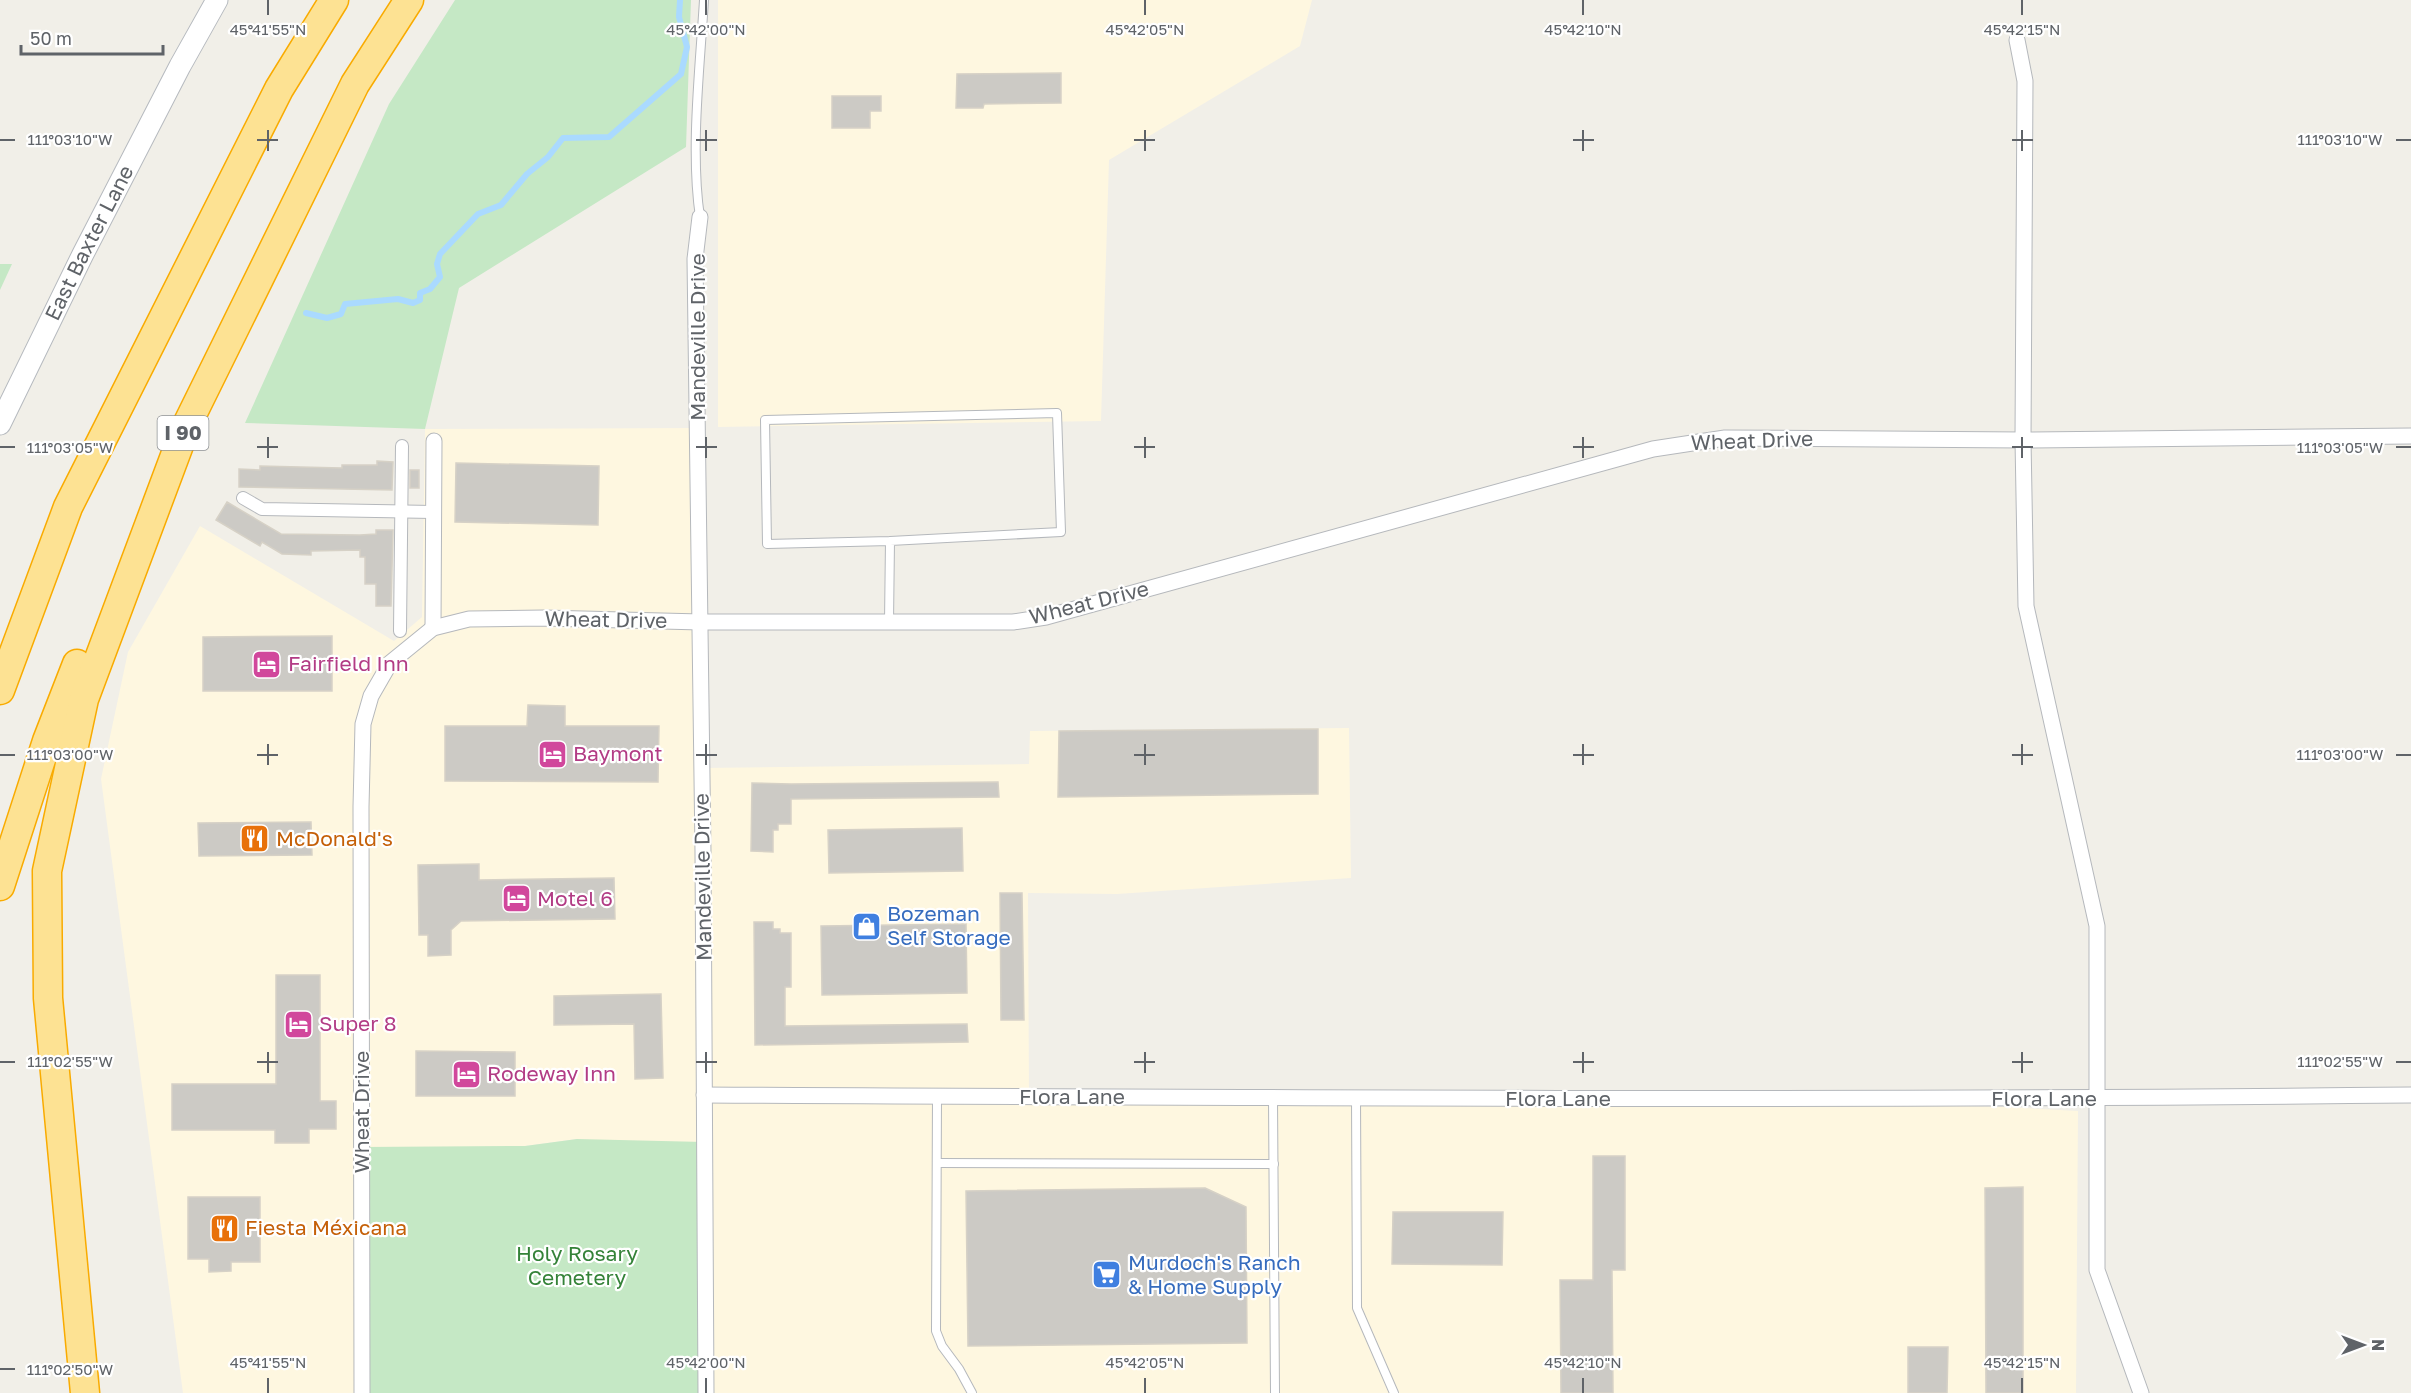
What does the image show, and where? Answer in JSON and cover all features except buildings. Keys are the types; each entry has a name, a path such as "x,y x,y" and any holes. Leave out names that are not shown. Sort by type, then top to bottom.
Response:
{"highway":[{"path":"0,654 68,507 279,89 334,0"},
{"name":"I 90","path":"0,886 47,741 108,584 355,84 409,0"},
{"path":"85,1393 48,998 47,871 84,699 185,429"},
{"path":"0,690 68,507"}],"main road":[{"name":"East Baxter Lane","path":"0,424 83,254 217,0"}],"street":[{"path":"2017,40 2025,81 2023,440 2026,606 2097,926 2097,1270 2141,1393"},
{"name":"Mandeville Drive","path":"700,217 696,259 706,1393"},
{"name":"Wheat Drive","path":"362,1393 361,807 363,724 370,696 390,663 433,628 469,619 544,618 700,622 1013,622 1046,617 1653,449 1725,438 2023,440 2411,436"},
{"path":"433,628 434,441"},
{"path":"400,631 402,447"},
{"path":"243,498 262,509 433,512"},
{"name":"Flora Lane","path":"704,1095 2096,1099 2411,1095"}],"lane":[{"path":"700,217 697,196 697,126 704,0"},
{"path":"1057,413 1061,532 890,542 767,544 765,420 1057,413"},
{"path":"889,622 890,542"},
{"path":"937,1096 936,1330 942,1346 963,1375 972,1393"},
{"path":"1273,1098 1275,1393"},
{"path":"1356,1098 1357,1308 1394,1393"},
{"path":"937,1162 1274,1164"}],"shaded area":[{"path":"718,0 1312,0 1300,46 1109,160 1101,421 718,427"},
{"path":"698,428 702,768 1029,764 1030,731 1349,728 1351,878 1117,894 1028,893 1029,1097 1646,1099 2007,1107 2078,1111 2076,1393 706,1393 577,1139 525,1146 362,1393 183,1393 101,779 128,652 200,526 394,641 422,617 425,429"}],"green space":[{"path":"455,0 691,0 686,147 459,288 425,429 245,423 389,104"},
{"path":"0,264 12,264 0,290"},
{"name":"Holy Rosary Cemetery","path":"577,1139 704,1142 706,1393 362,1393 362,1147 525,1146"}],"waterway":[{"path":"306,313 327,318 341,314 345,304 398,299 413,303 420,300 420,293 430,289 440,277 437,264 440,254 478,214 501,205 527,174 548,157 563,138 609,137 681,74 687,47 679,17 680,0"}],"place":[{"name":"Fairfield Inn","path":"267,664"},
{"name":"Baymont","path":"552,754"},
{"name":"McDonald's","path":"255,839"},
{"name":"Motel 6","path":"516,899"},
{"name":"Bozeman Self Storage","path":"866,926"},
{"name":"Super 8","path":"298,1024"},
{"name":"Rodeway Inn","path":"466,1074"},
{"name":"Fiesta Méxicana","path":"224,1228"},
{"name":"Murdoch's Ranch & Home Supply","path":"1107,1275"}]}
